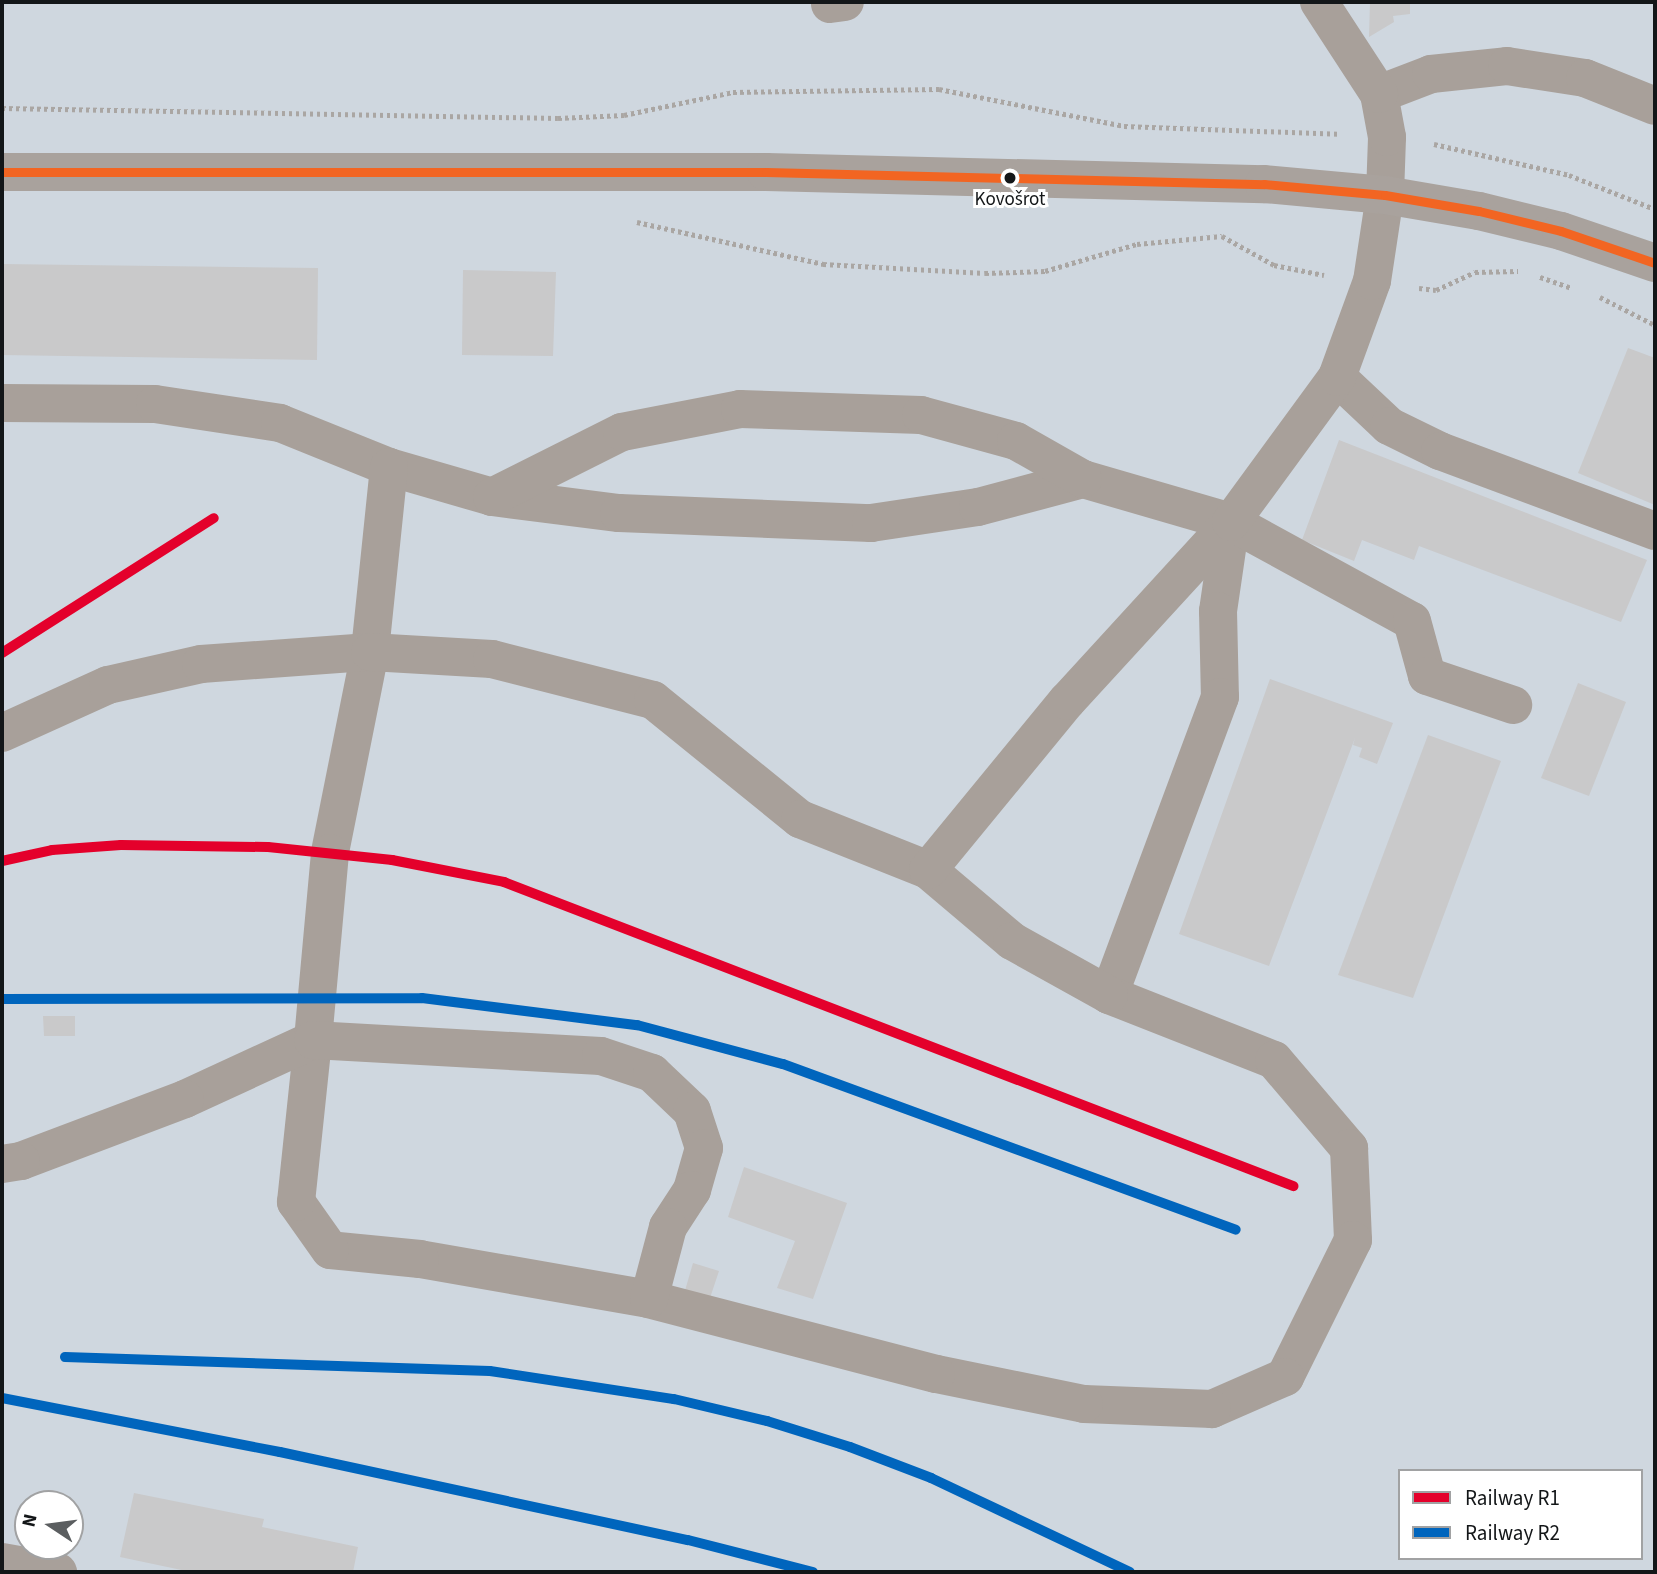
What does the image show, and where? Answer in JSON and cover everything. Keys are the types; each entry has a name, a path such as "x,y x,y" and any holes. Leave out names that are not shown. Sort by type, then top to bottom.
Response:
{"main road":[{"path":"2,172 806,173 1207,181 1385,195 1561,231 1655,263"}],"lane":[{"path":"928,870 1067,701 1231,522 1337,377 1372,281 1385,195 1387,137 1379,94 1319,2"},
{"path":"1379,94 1431,74 1507,66 1585,78 1655,106"},
{"path":"1337,377 1390,426 1440,452 1655,531"},
{"path":"2,402 155,404 280,423 389,467 492,497 620,513 871,523 978,507 1083,479"},
{"path":"492,497 622,432 740,409 921,415 1016,441 1083,479 1231,522 1412,621 1426,677 1513,705"},
{"path":"2,733 108,685 201,664 370,652 492,659 653,700 800,819 928,870 1012,940 1109,995 1274,1060 1349,1148 1353,1240 1285,1377 1212,1409 1084,1404 936,1374 649,1299 420,1259 330,1250 296,1202 330,853 370,652 389,467"},
{"path":"1109,995 1220,696 1218,611 1231,522"},
{"path":"2,1164 21,1161 185,1099 313,1040 601,1056 652,1073 692,1111 704,1148 692,1190 668,1227 649,1299"},
{"path":"2,1562 58,1572"}],"path":[{"path":"2,108 558,118 624,115 733,92 939,89 1124,126 1387,137 1504,157 1569,175 1655,209"},
{"path":"632,221 822,264 985,273 1045,271 1137,244 1222,236 1274,265 1436,290 1475,272 1520,271"},
{"path":"1533,275 1599,297 1655,325"}],"shaded area":[{"path":"2,2 1655,2 1655,1572 2,1572"}],"building":[{"path":"1370,2 1410,2 1410,14 1393,16 1394,22 1369,37"},
{"path":"2,264 318,268 317,360 2,355"},
{"path":"463,270 556,272 553,356 462,355"},
{"path":"1628,348 1655,358 1655,505 1578,473"},
{"path":"1339,440 1647,560 1621,622 1419,546 1414,560 1362,540 1354,561 1302,540"},
{"path":"1270,679 1393,723 1377,764 1359,757 1362,748 1353,745 1355,738 1269,966 1179,934"},
{"path":"1578,683 1626,702 1589,796 1541,778"},
{"path":"1428,735 1501,761 1413,998 1338,975"},
{"path":"43,1016 75,1016 75,1036 44,1036"},
{"path":"744,1167 847,1203 813,1299 777,1288 795,1241 728,1217"},
{"path":"693,1263 719,1271 709,1301 684,1294"},
{"path":"134,1493 264,1519 262,1527 358,1547 353,1572 191,1572 120,1557"}],"rail line":[{"name":"R1","path":"2,653 214,518"},
{"name":"R1","path":"2,861 52,850 121,845 268,847 392,860 504,882 1293,1186"},
{"name":"R2","path":"2,999 422,998 637,1025 783,1064 1236,1230"},
{"name":"R2","path":"65,1357 490,1371 674,1399 767,1421 850,1447 931,1478 1130,1572"},
{"name":"R2","path":"2,1398 280,1452 688,1540 813,1572"}],"transit line":[{"path":"2,172 766,172 1264,184 1385,195 1479,211 1561,231 1655,263"}],"place":[{"name":"Kovošrot","path":"1010,178"}]}
